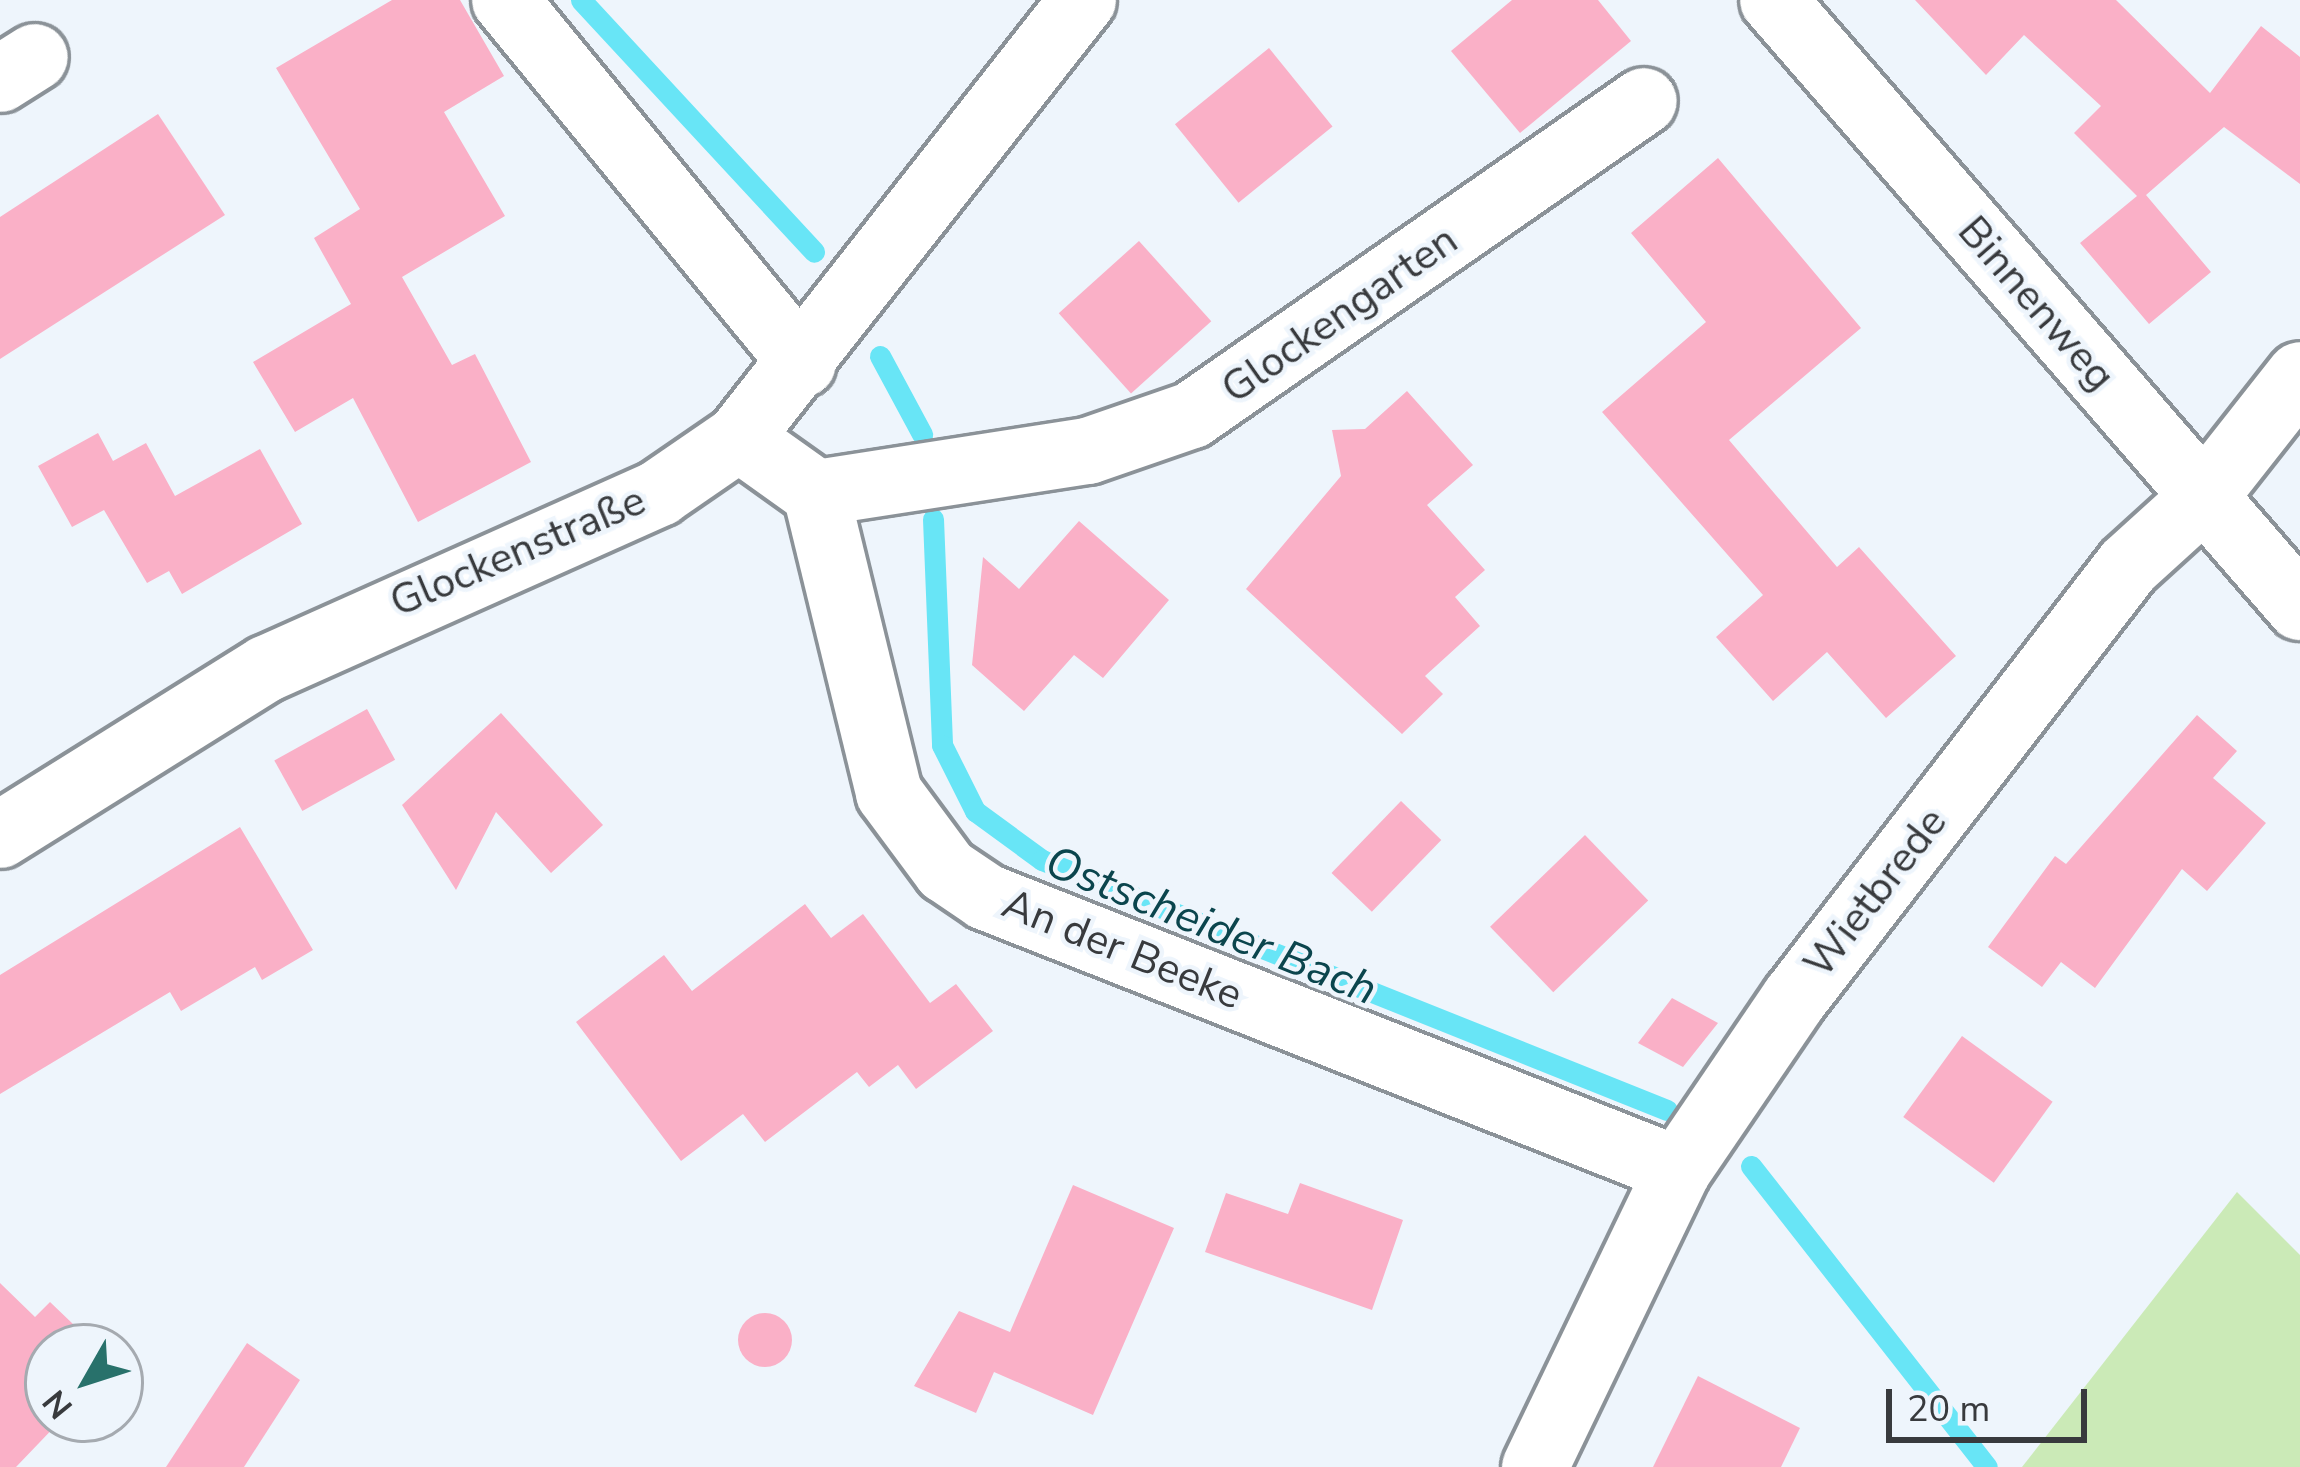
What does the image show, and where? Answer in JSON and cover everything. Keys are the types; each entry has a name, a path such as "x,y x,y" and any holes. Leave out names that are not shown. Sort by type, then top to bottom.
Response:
{"street":[{"path":"505,0 803,364"},
{"name":"Glockenstraße","path":"0,835 266,669 367,616 552,545 739,439 803,364 1083,0"},
{"name":"Binnenweg","path":"1773,0 2300,607"},
{"name":"Glockengarten","path":"816,493 1088,451 1192,415 1644,101"},
{"name":"Wietbrede","path":"1535,1467 1678,1170 1796,998 2128,566 2204,497 2300,376"},
{"path":"739,439 816,493"},
{"name":"An der Beeke","path":"816,493 889,793 946,870 986,896 1678,1170"}],"green space":[{"path":"2237,1192 2300,1255 2300,1467 2022,1467"}],"building":[{"path":"392,0 460,0 504,76 444,112 505,216 402,277 452,365 475,354 531,462 418,522 353,398 295,432 253,362 351,304 314,238 360,209 276,68"},
{"path":"1512,0 1598,0 1631,41 1520,133 1451,51"},
{"path":"1915,0 2116,0 2210,93 2261,26 2300,57 2300,184 2224,127 2146,195 2211,272 2149,324 2080,243 2137,196 2074,133 2101,106 2024,35 1986,75"},
{"path":"1269,48 1333,126 1239,203 1175,124"},
{"path":"158,114 225,215 0,359 0,217"},
{"path":"1718,158 1861,328 1729,440 1837,567 1859,547 1956,656 1886,718 1827,652 1773,701 1716,637 1763,595 1602,412 1706,322 1631,233"},
{"path":"1139,241 1211,321 1131,394 1059,313"},
{"path":"1407,391 1473,465 1427,505 1485,570 1455,597 1480,626 1425,676 1443,694 1402,734 1246,589 1341,476 1332,430 1365,429"},
{"path":"98,433 113,461 146,443 175,496 260,449 302,524 182,594 169,571 147,583 104,510 72,527 38,466"},
{"path":"1079,521 1169,600 1103,678 1074,655 1024,711 972,665 983,557 1019,589"},
{"path":"367,709 395,760 302,811 274,760"},
{"path":"501,713 603,825 551,873 496,812 456,890 402,805"},
{"path":"2197,715 2237,751 2213,778 2266,823 2207,891 2182,869 2095,988 2061,962 2042,987 1988,947 2055,856 2066,864"},
{"path":"1401,801 1441,840 1372,912 1332,873"},
{"path":"240,827 313,950 262,980 255,967 181,1011 170,992 0,1094 0,975"},
{"path":"1585,835 1648,900 1553,992 1490,927"},
{"path":"805,904 831,938 863,914 930,1003 956,984 993,1031 916,1089 898,1065 869,1087 857,1072 765,1142 743,1114 681,1161 576,1022 664,955 692,991"},
{"path":"1672,998 1718,1023 1683,1067 1638,1043"},
{"path":"1962,1036 2053,1102 1994,1183 1903,1117"},
{"path":"1300,1183 1403,1220 1372,1310 1205,1252 1226,1193 1288,1214"},
{"path":"1073,1185 1174,1228 1093,1415 994,1372 976,1413 914,1386 959,1311 1010,1332"},
{"path":"0,1283 35,1317 50,1302 72,1323 24,1323 24,1443 39,1443 16,1467 0,1467"},
{"path":"765,1313 784,1321 792,1340 784,1359 765,1367 746,1359 738,1340 746,1321"},
{"path":"247,1343 300,1380 244,1467 166,1467"},
{"path":"1698,1376 1800,1428 1781,1467 1653,1467"}],"waterway":[{"name":"Ostscheider Bach","path":"581,0 814,252"},
{"name":"Ostscheider Bach","path":"880,356 922,434"},
{"name":"Ostscheider Bach","path":"933,519 942,745 975,811 1042,860 1667,1110"},
{"name":"Ostscheider Bach","path":"1751,1166 1987,1467"}]}
